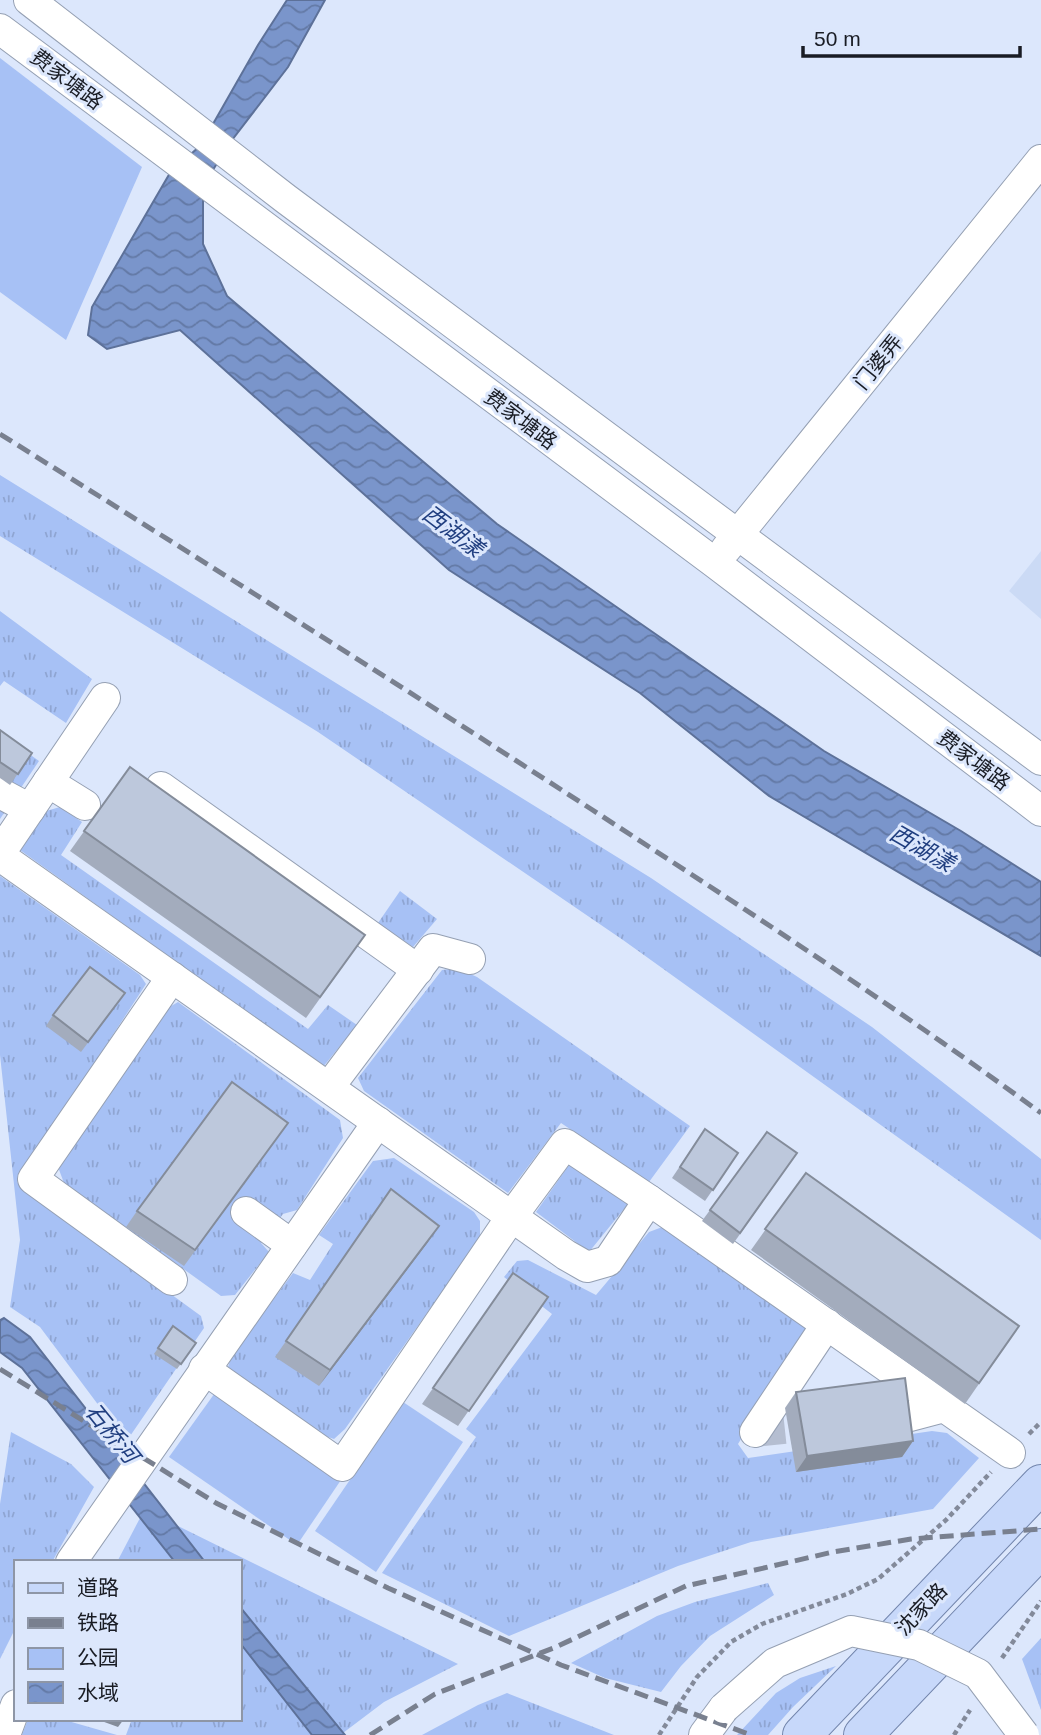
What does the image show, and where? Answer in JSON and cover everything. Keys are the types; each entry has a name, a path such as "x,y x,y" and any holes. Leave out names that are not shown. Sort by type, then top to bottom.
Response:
{"main road":[{"name":"沈家路","path":"802,1735 1041,1484"},
{"path":"863,1735 1041,1548"}],"street":[{"name":"费家塘路","path":"29,0 286,199 1041,761"},
{"name":"费家塘路","path":"0,29 715,563 1041,811"},
{"name":"门婆弄","path":"715,563 1041,160"},
{"path":"105,698 0,854 566,1255 587,1266 608,1261 649,1200"},
{"path":"48,782 85,805"},
{"path":"161,787 418,970"},
{"path":"0,793 30,809"},
{"path":"329,1087 433,948 470,959"},
{"path":"172,977 33,1179 172,1280"},
{"path":"74,1559 378,1122"},
{"path":"204,1369 342,1466 512,1216 565,1144 1010,1453"},
{"path":"246,1212 292,1245"},
{"path":"755,1432 827,1324"},
{"path":"910,1416 944,1407"},
{"path":"704,1735 724,1708 775,1663 851,1631 919,1644 978,1674 1024,1735"},
{"path":"5,1735 14,1711"}],"path":[{"path":"659,1735 697,1677 730,1642 762,1624 846,1594 877,1579 946,1520 1041,1422"}],"shaded area":[{"path":"1041,551 1041,619 1009,591"}],"green space":[{"path":"0,58 142,167 66,340 0,292"},
{"path":"0,475 651,878 872,1027 1041,1159 1041,1240 623,940 318,732 0,536"},
{"path":"0,611 92,679 66,723 4,681 0,686"},
{"path":"0,733 39,761 0,819"},
{"path":"60,807 82,822 61,855 308,1029 328,1005 357,1025 323,1067 20,850 46,811"},
{"path":"0,876 140,975 146,984 17,1182 201,1316 204,1328 126,1442 40,1327 10,1307 20,1240 0,1055"},
{"path":"400,891 437,919 413,947 378,923"},
{"path":"457,968 477,977 690,1126 649,1182 561,1123 508,1193 364,1091 358,1078 442,970"},
{"path":"178,1002 340,1120 343,1138 297,1210 283,1214 261,1243 269,1252 235,1295 221,1296 64,1183 58,1167 161,1012"},
{"path":"394,1158 474,1212 480,1221 480,1238 345,1429 334,1439 322,1435 227,1370 232,1355 293,1273 310,1280 333,1244 319,1235 373,1161"},
{"path":"569,1165 628,1204 589,1252 536,1212"},
{"path":"665,1226 806,1323 804,1335 738,1444 748,1458 932,1431 947,1433 979,1458 933,1509 751,1542 678,1566 509,1636 382,1573 476,1437 466,1429 552,1314 504,1277 517,1261 528,1260 596,1295 649,1232"},
{"path":"217,1390 343,1477 297,1545 169,1457"},
{"path":"403,1402 463,1442 376,1572 315,1531"},
{"path":"11,1432 71,1464 94,1487 53,1560 14,1560 14,1631 0,1659 0,1504"},
{"path":"140,1518 173,1560 118,1560"},
{"path":"176,1525 458,1664 384,1702 343,1733 242,1609 242,1560 203,1560"},
{"path":"768,1583 774,1595 710,1636 661,1692 605,1678 571,1663 657,1616 695,1602"},
{"path":"1041,1638 1041,1710 1022,1659"},
{"path":"242,1646 312,1735 126,1735 131,1721 242,1721"},
{"path":"836,1666 768,1735 737,1735 776,1693 800,1678"},
{"path":"507,1693 614,1735 422,1735"},
{"path":"27,1721 68,1721 117,1735 22,1735"}],"water":[{"name":"西湖漾","path":"287,0 325,0 288,67 229,144 203,186 203,244 227,296 497,524 824,751 961,831 1041,882 1041,956 769,796 640,693 449,570 180,330 107,349 88,335 92,307 170,173 201,145"},
{"path":"4,1318 30,1337 203,1560 173,1560 22,1368 0,1352 0,1320"},
{"path":"242,1609 345,1735 312,1735 242,1646"}],"building":[{"path":"0,730 32,753 18,774 0,762"},
{"path":"130,767 365,935 320,997 84,831"},
{"path":"90,967 125,993 88,1042 53,1015"},
{"path":"232,1082 288,1123 195,1250 137,1211"},
{"path":"705,1129 738,1153 713,1190 680,1167"},
{"path":"767,1132 797,1153 740,1233 710,1210"},
{"path":"806,1173 1019,1326 979,1383 765,1229"},
{"path":"391,1189 439,1226 330,1370 286,1341"},
{"path":"513,1273 548,1297 469,1411 433,1388"},
{"path":"173,1326 196,1343 181,1364 158,1348"},
{"path":"905,1378 913,1441 807,1456 796,1392"}],"tunnel":[{"path":"755,1432 830,1424"}],"railway":[{"path":"0,434 370,667 705,883 875,996 1041,1113"},
{"path":"0,1369 216,1503 388,1588 561,1665 751,1735"},
{"path":"370,1735 435,1694 556,1647 686,1586 833,1552 911,1539 1041,1529"}],"water label":[{"name":"石桥河","path":"112,1433"}]}
